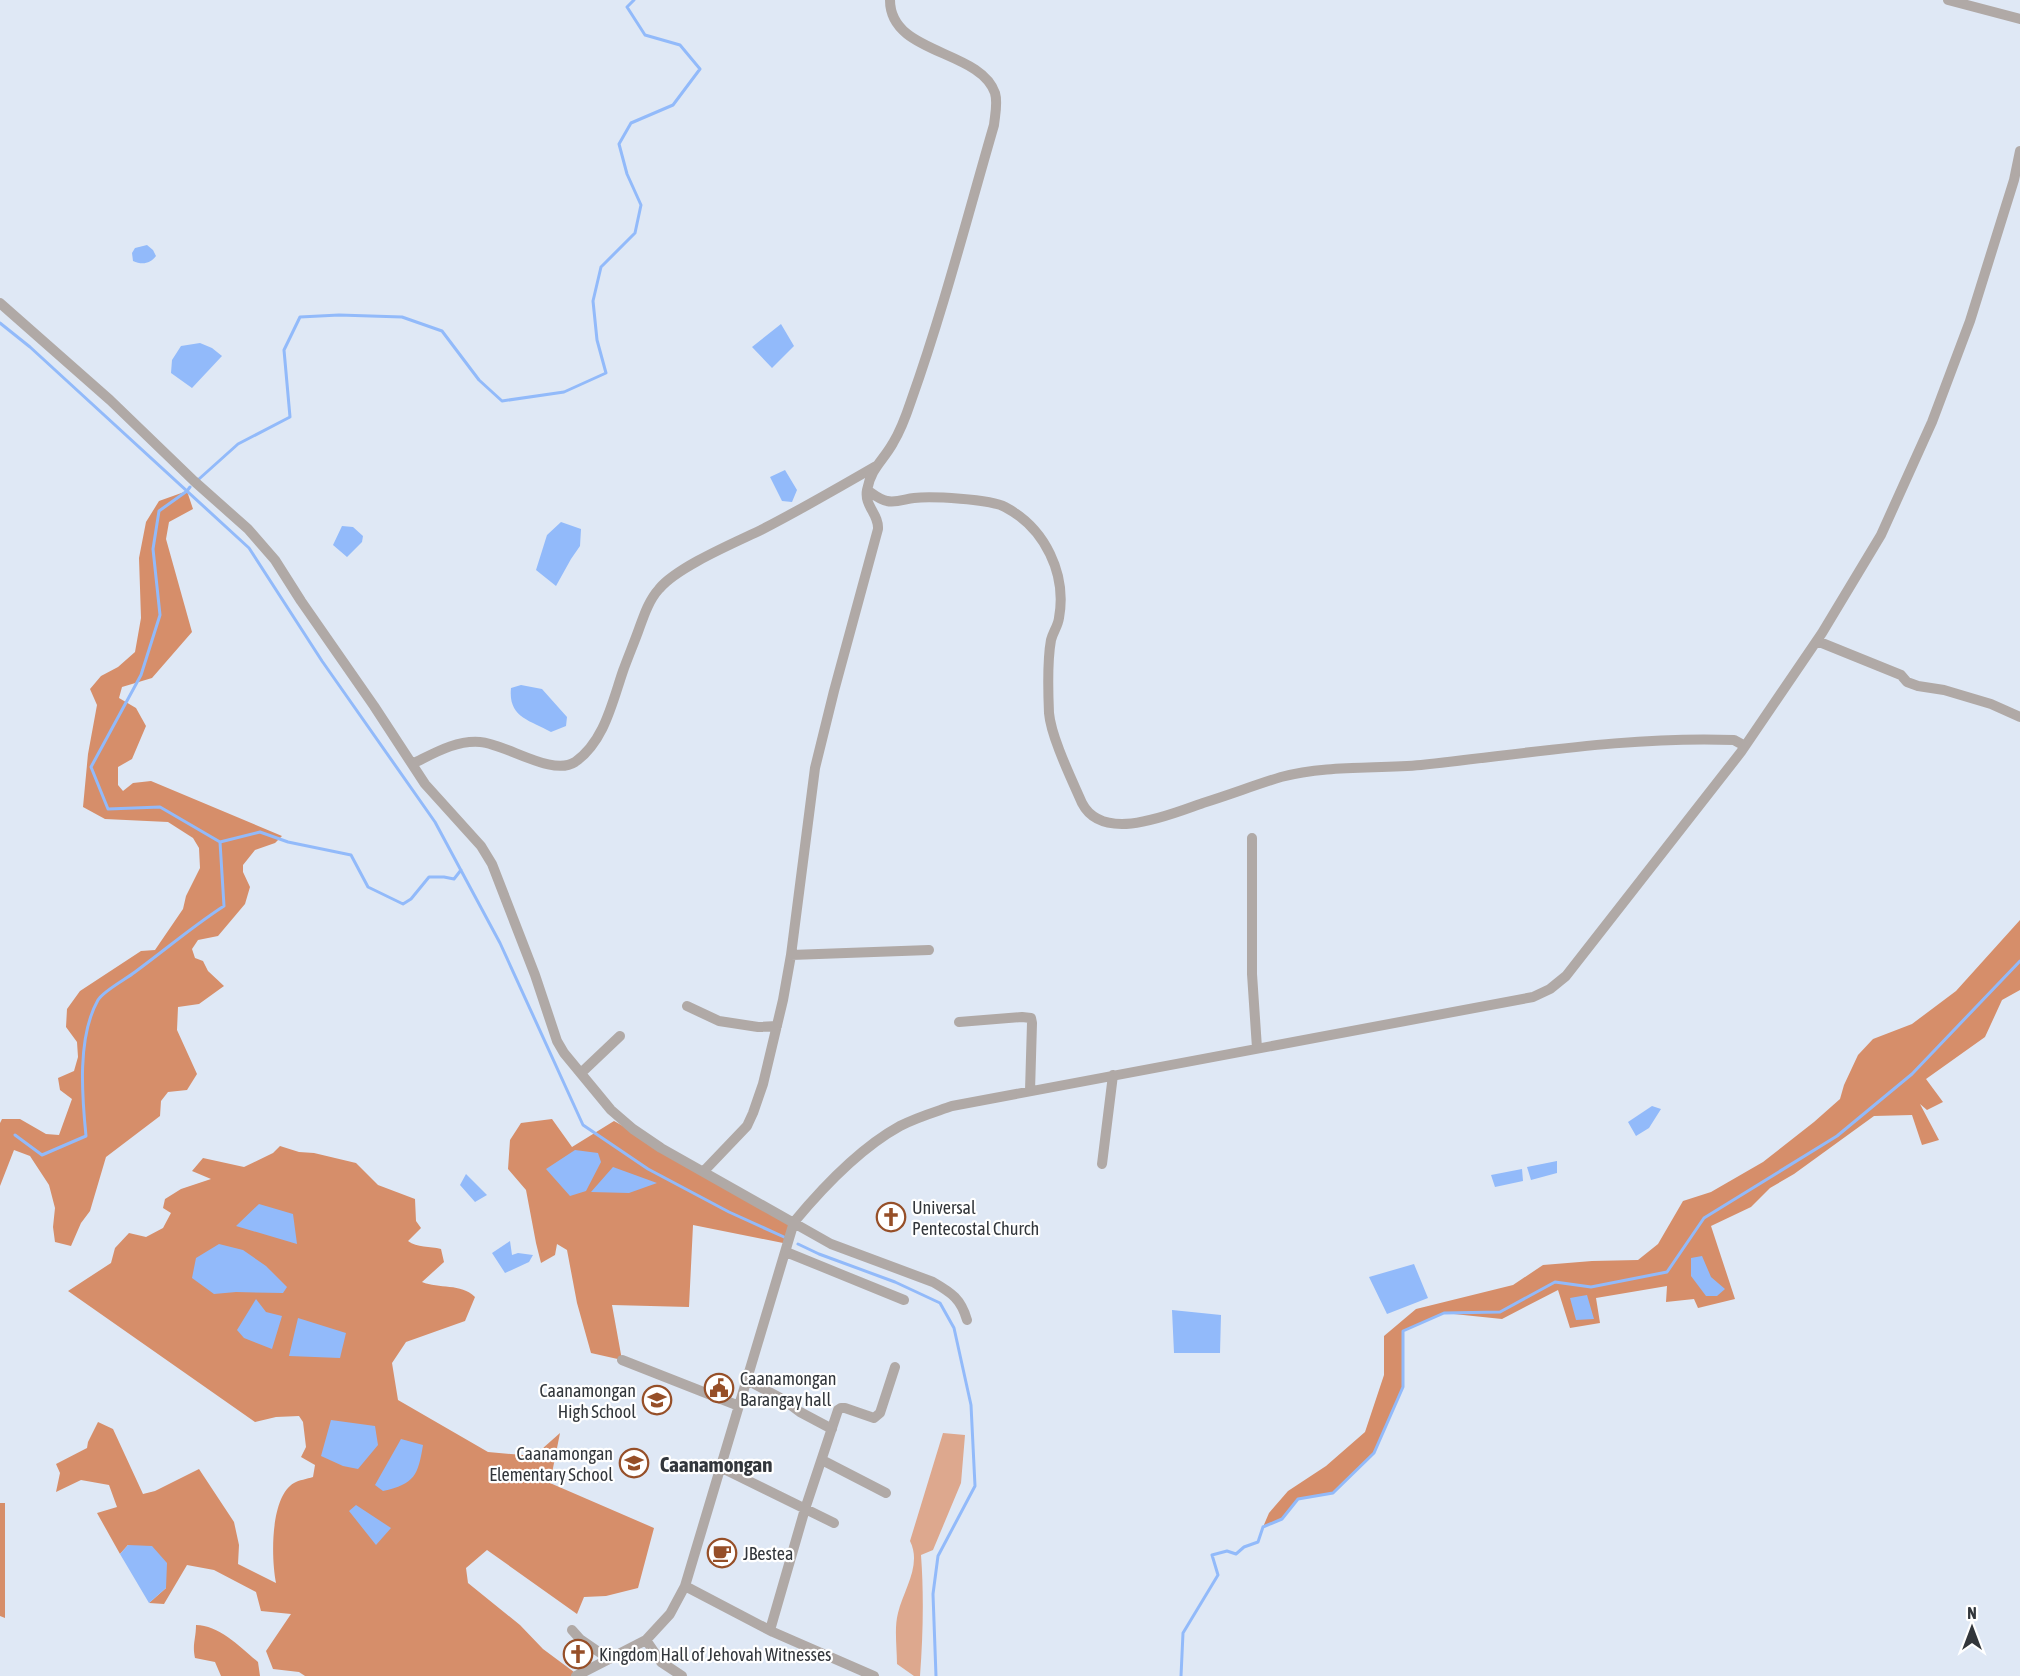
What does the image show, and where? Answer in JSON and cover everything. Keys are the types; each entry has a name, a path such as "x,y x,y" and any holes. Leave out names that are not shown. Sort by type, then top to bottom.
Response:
{"street":[{"path":"704,1171 747,1126 763,1084 791,955 815,768 878,529 877,520 867,502 867,490 872,471 890,450 901,429 931,344 991,135 996,109 995,94 987,80 976,70 923,44 903,29 897,24 890,10 890,0"},
{"path":"1948,0 2020,19"},
{"path":"576,1676 646,1640 670,1614 685,1586 794,1222 829,1183 864,1152 901,1126 952,1106 1533,997 1550,989 1566,976 1745,746 1817,641 1881,535 1932,422 1970,321 2014,180 2020,151"},
{"path":"0,303 110,400 262,543 275,560 412,765 439,802 481,846 492,864 535,975 557,1041 564,1053 611,1110 633,1129 661,1148 831,1244 933,1282 949,1291 962,1305 967,1320"},
{"path":"412,765 446,748 463,743 479,742 493,744 553,766 568,766 575,762 589,750 602,730 648,604 665,582 704,558 824,496 876,466"},
{"path":"867,490 889,502 924,497 992,503 1002,506 1024,521 1048,549 1056,564 1060,602 1059,622 1051,641 1050,719 1070,776 1086,811 1092,817 1102,821 1116,823 1147,821 1272,780 1315,770 1410,766 1590,745 1734,740 1745,746"},
{"path":"1817,641 1901,675 1907,682 1991,704 2020,717"},
{"path":"1252,838 1252,974 1257,1048"},
{"path":"791,955 929,950"},
{"path":"687,1006 719,1021 758,1027 777,1026"},
{"path":"959,1022 1030,1018 1030,1091"},
{"path":"581,1073 620,1036"},
{"path":"1102,1164 1113,1075"},
{"path":"786,1252 904,1300"},
{"path":"622,1360 739,1406"},
{"path":"770,1630 805,1509 841,1408 874,1418 880,1413 895,1367"},
{"path":"747,1380 832,1429"},
{"path":"822,1460 886,1493"},
{"path":"720,1467 834,1523"},
{"path":"685,1586 770,1630 874,1676"},
{"path":"572,1630 580,1639 609,1659"},
{"path":"646,1640 661,1662 682,1676"}],"shaded area":[{"path":"187,491 193,509 169,522 166,539 192,632 152,678 122,687 119,698 136,708 146,726 132,759 118,767 118,785 123,791 133,783 151,781 282,836 275,843 255,850 243,865 243,872 250,887 245,904 218,936 198,940 192,949 195,958 203,961 208,971 224,986 199,1004 178,1007 177,1030 197,1074 187,1090 168,1092 161,1101 160,1116 106,1157 90,1211 81,1223 71,1246 55,1242 53,1227 55,1208 49,1185 30,1156 14,1150 0,1186 0,1123 2,1119 20,1119 46,1134 59,1135 72,1099 60,1090 58,1078 74,1071 78,1057 77,1042 66,1027 67,1009 80,991 141,951 155,950 183,909 186,896 200,868 199,848 193,838 168,822 105,819 83,807 88,754 97,705 90,689 101,676 118,667 135,652 141,618 139,558 146,522 159,501"},
{"path":"2020,920 2020,990 2002,1000 1985,1037 1926,1079 1943,1102 1927,1110 1920,1104 1939,1140 1922,1145 1912,1115 1874,1116 1794,1174 1770,1188 1751,1207 1711,1226 1735,1299 1698,1308 1694,1299 1666,1302 1667,1286 1596,1298 1600,1323 1570,1328 1558,1290 1502,1319 1444,1313 1403,1331 1403,1387 1374,1453 1333,1493 1298,1499 1282,1519 1263,1527 1269,1513 1288,1491 1326,1466 1365,1432 1384,1375 1384,1336 1416,1309 1513,1285 1543,1265 1638,1260 1658,1244 1683,1201 1711,1192 1763,1162 1814,1122 1840,1099 1858,1055 1873,1039 1912,1024 1956,991"},
{"path":"552,1119 572,1147 614,1121 794,1222 788,1244 693,1225 689,1307 612,1305 622,1360 591,1353 577,1303 567,1250 557,1244 555,1255 541,1263 526,1190 508,1169 510,1140 521,1123"},
{"path":"280,1146 356,1163 378,1185 415,1199 416,1221 421,1228 408,1241 419,1246 441,1249 444,1262 422,1282 457,1288 475,1297 465,1321 406,1342 392,1363 398,1400 488,1452 534,1456 560,1433 550,1483 654,1528 638,1588 606,1596 584,1597 577,1614 487,1550 466,1568 468,1583 520,1625 543,1649 577,1676 305,1676 299,1672 273,1669 266,1651 291,1614 261,1611 256,1592 214,1570 187,1565 164,1604 149,1603 166,1588 128,1545 120,1554 97,1513 117,1507 109,1485 81,1480 56,1492 60,1473 56,1464 87,1448 98,1422 113,1429 143,1494 155,1491 199,1469 234,1522 239,1545 238,1564 276,1583 273,1544 276,1514 280,1501 286,1490 294,1483 313,1477 315,1465 301,1457 306,1447 303,1422 299,1416 276,1417 255,1422 68,1291 111,1263 115,1248 129,1233 146,1237 163,1228 171,1213 163,1208 165,1199 181,1189 211,1179 192,1171 203,1158 244,1167 273,1153"},
{"path":"943,1433 965,1435 961,1483 933,1550 921,1555 923,1600 921,1661 920,1676 914,1676 897,1664 897,1619 913,1568 913,1550 910,1541"},
{"path":"0,1503 5,1503 5,1618 0,1616"},
{"path":"196,1625 213,1629 237,1644 258,1662 260,1676 221,1676 215,1662 195,1658"}],"water":[{"path":"147,245 156,256 146,263 133,261 132,253 135,248"},
{"path":"781,324 794,346 772,368 752,347"},
{"path":"200,343 212,348 222,356 192,388 171,373 172,360 181,346"},
{"path":"785,470 797,490 792,502 782,501 770,477"},
{"path":"561,522 581,529 580,546 556,586 536,570 547,535"},
{"path":"342,526 353,527 363,536 362,542 347,557 333,545"},
{"path":"521,685 542,689 567,717 566,726 551,732 517,712 511,698 511,688"},
{"path":"1652,1106 1661,1109 1649,1128 1636,1136 1628,1122"},
{"path":"575,1150 598,1153 601,1162 586,1191 570,1196 546,1169"},
{"path":"1557,1161 1557,1173 1531,1180 1527,1167"},
{"path":"613,1167 657,1183 629,1193 591,1192"},
{"path":"1522,1169 1523,1181 1495,1187 1491,1175"},
{"path":"466,1174 487,1195 475,1202 460,1185"},
{"path":"259,1204 293,1214 297,1244 236,1226"},
{"path":"510,1241 512,1255 518,1253 533,1255 529,1262 505,1273 492,1253"},
{"path":"219,1244 243,1250 266,1266 287,1287 283,1293 214,1294 192,1278 196,1258"},
{"path":"1702,1256 1711,1277 1725,1289 1717,1296 1706,1296 1691,1276 1691,1258"},
{"path":"1414,1264 1428,1298 1387,1314 1369,1277"},
{"path":"1587,1295 1594,1319 1576,1320 1570,1298"},
{"path":"256,1299 266,1312 282,1316 272,1349 244,1338 237,1330"},
{"path":"1172,1310 1221,1315 1220,1353 1174,1353"},
{"path":"298,1318 346,1333 340,1358 289,1356"},
{"path":"331,1420 375,1426 378,1445 358,1469 343,1466 321,1456"},
{"path":"401,1439 423,1445 417,1471 402,1485 383,1491 375,1485"},
{"path":"356,1505 391,1528 376,1545 349,1511"},
{"path":"128,1545 152,1546 167,1563 166,1588 149,1603 120,1554"}],"waterway":[{"path":"199,479 238,444 290,417 284,350 300,317 339,315 402,317 442,331 479,380 502,401 564,392 606,373 597,340 593,301 601,267 635,233 641,205 627,174 619,144 631,123 673,105 700,69 680,45 645,35 627,7 634,0"},
{"path":"0,323 30,347 249,548 322,661 435,822 500,943 583,1125 648,1169 729,1212 784,1237"},
{"path":"15,1135 42,1155 86,1136 83,1103 84,1049 91,1015 98,1000 224,906 220,842 160,807 108,809 91,767 141,675 160,615 153,549 159,511 190,487"},
{"path":"220,842 260,832 288,842 351,855 368,887 403,904 411,899 429,877 454,879 461,870"},
{"path":"1181,1676 1183,1633 1218,1575 1212,1555 1227,1551 1236,1554 1244,1547 1258,1542 1263,1527 1282,1519 1298,1499 1333,1493 1374,1453 1403,1387 1403,1331 1444,1313 1500,1312 1555,1282 1591,1287 1667,1272 1704,1218 1837,1136 1912,1074 2020,961"},
{"path":"798,1244 895,1282 940,1303 954,1328 971,1405 975,1486 938,1556 933,1594 936,1676"}],"place":[{"name":"Universal Pentecostal Church","path":"891,1217"},
{"name":"Caanamongan Barangay hall","path":"719,1388"},
{"name":"Caanamongan High School","path":"657,1400"},
{"name":"Caanamongan Elementary School","path":"634,1463"},
{"name":"JBestea","path":"722,1553"},
{"name":"Kingdom Hall of Jehovah Witnesses","path":"578,1654"}],"district":[{"name":"Caanamongan","path":"716,1464"}]}
